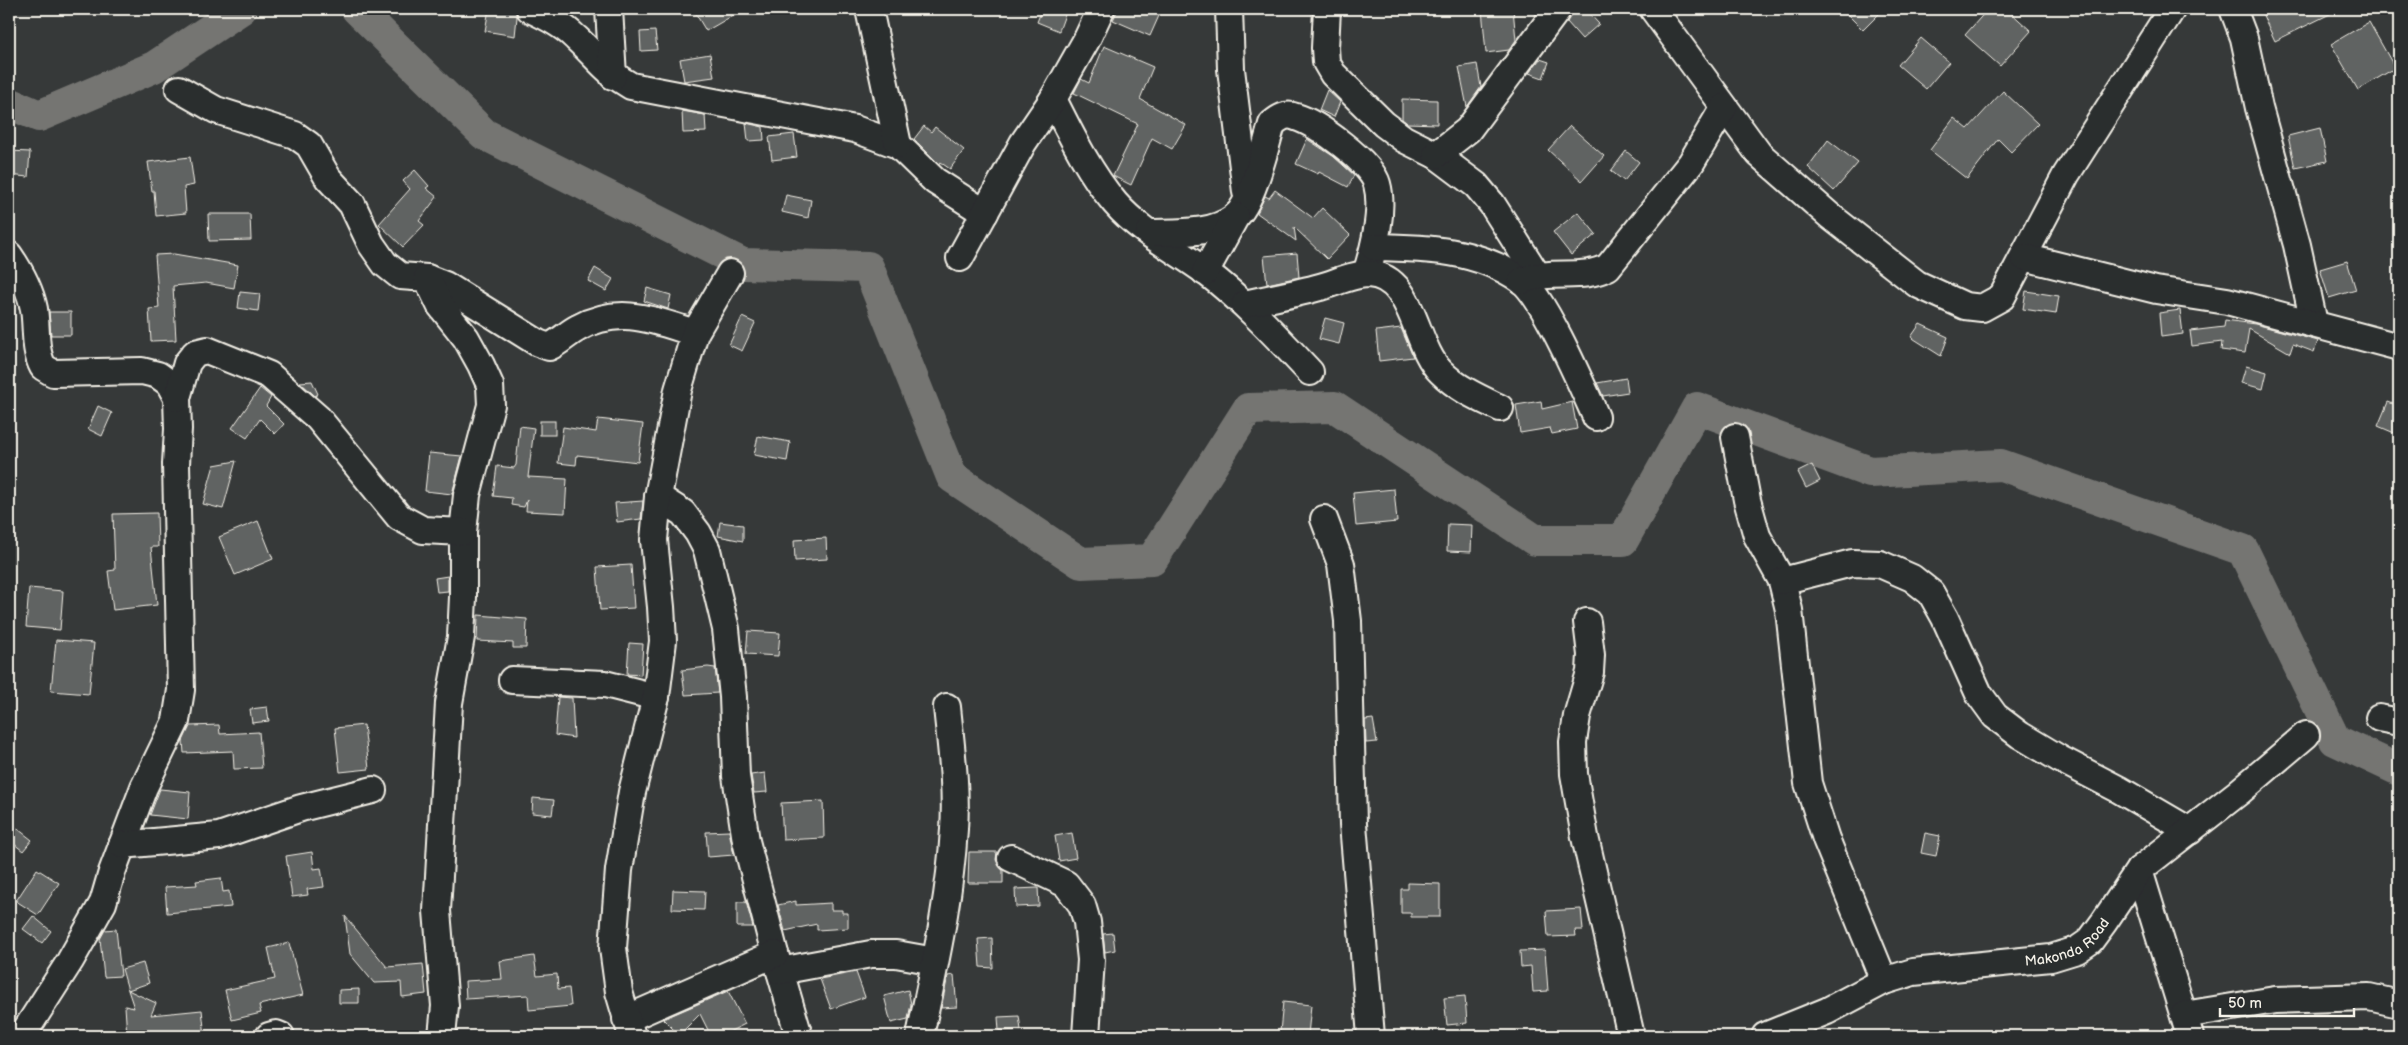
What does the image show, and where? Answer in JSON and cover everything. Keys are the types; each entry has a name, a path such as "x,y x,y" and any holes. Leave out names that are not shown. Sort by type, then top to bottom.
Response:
{"street":[{"path":"530,9 555,21 576,37 613,76 631,86 855,129 898,145 936,181 985,213"},
{"path":"609,9 613,76"},
{"path":"869,9 898,145"},
{"path":"960,258 1023,143 1053,99 1087,39 1101,9"},
{"path":"1229,9 1231,70 1241,209"},
{"path":"1327,9 1326,62 1334,74 1384,124 1404,138 1436,155 1476,185 1492,204 1596,417"},
{"path":"1436,155 1468,130 1558,9"},
{"path":"1659,11 1724,107 1759,154 1830,216 1917,284 1965,306 1982,308 2002,297 2066,175 2172,9"},
{"path":"2233,9 2244,38 2259,108 2297,245 2314,323"},
{"path":"179,89 216,110 295,135 310,146 328,178 352,204 371,244 385,264 400,276 427,278 445,285 538,343 549,347 576,328 599,318 627,315 647,318 695,333"},
{"path":"1053,99 1077,148 1116,204 1149,233 1205,272 1246,304 1310,372"},
{"path":"1374,247 1430,248 1472,256 1529,278 1596,273 1608,267 1692,163 1724,107"},
{"path":"1205,272 1241,209 1272,124 1281,116 1295,116 1349,149 1372,172 1377,184 1378,203 1374,247 1366,274"},
{"path":"1149,233 1188,232 1214,227 1241,209"},
{"path":"9,255 22,274 33,307 38,349 43,367 53,373 142,371 158,375 169,383 177,398"},
{"path":"2024,257 2156,290 2227,301 2399,347"},
{"path":"730,273 695,333 678,390 658,497 654,540 663,641 656,697 632,792 619,870 613,948 619,992 629,1028 777,963 871,954 896,954 935,961"},
{"path":"1246,304 1366,274 1382,276 1397,286 1407,301 1427,354 1441,372 1464,390 1500,408"},
{"path":"427,278 440,305 466,338 490,385 491,405 467,495 463,532 461,627 450,703 436,911 445,1006 442,1036"},
{"path":"22,1036 70,961 103,903 144,787 176,721 181,690 176,464 177,398 186,363 195,353 207,350 269,375 318,418 399,517 423,530 463,532"},
{"path":"1735,437 1747,500 1757,536 1782,581 1789,610 1808,783 1826,839 1884,981"},
{"path":"658,497 683,514 698,533 707,550 726,629 733,697 736,776 746,841 777,963 799,1036"},
{"path":"1324,519 1341,564 1348,621 1353,824 1371,1036"},
{"path":"1782,581 1852,563 1880,564 1912,578 1931,593 1949,626 1979,694 1995,716 2020,735 2190,831"},
{"path":"1587,622 1591,655 1590,672 1577,716 1573,742 1574,774 1585,837 1631,1036"},
{"path":"512,680 605,684 656,697"},
{"path":"920,1036 948,895 954,827 953,779 947,707"},
{"name":"Makonda Road","path":"1765,1036 1827,1010 1884,981 1913,972 2051,958 2078,950 2090,941 2100,928 2139,870 2190,831 2306,735"},
{"path":"122,845 219,836 300,808 373,790"},
{"path":"1011,858 1066,884 1082,904 1087,922 1091,960 1086,1036"},
{"path":"2139,870 2187,1026 2275,1000 2369,997 2399,1004"},
{"path":"268,1036 276,1034 281,1036"}],"building":[{"path":"489,9 515,9 517,17 515,36 485,31"},
{"path":"693,9 744,9 706,31"},
{"path":"1042,9 1067,9 1059,31 1037,22"},
{"path":"1118,9 1162,9 1150,36 1113,20"},
{"path":"1482,9 1513,9 1516,40 1509,50 1486,53"},
{"path":"1573,9 1585,9 1599,24 1582,39 1567,22"},
{"path":"1842,9 1884,9 1863,30"},
{"path":"1988,9 2007,9 2031,31 2000,66 1965,35"},
{"path":"2260,9 2340,9 2275,41"},
{"path":"2369,22 2395,68 2358,90 2331,44"},
{"path":"655,31 657,50 641,51 640,32"},
{"path":"1921,38 1949,62 1926,89 1898,65"},
{"path":"1104,46 1153,67 1140,99 1186,125 1172,149 1152,138 1131,185 1113,176 1138,124 1074,93 1081,79 1089,83"},
{"path":"710,54 714,77 684,81 680,59"},
{"path":"1540,59 1549,62 1543,78 1529,73"},
{"path":"1477,64 1481,87 1467,107 1459,67"},
{"path":"1327,90 1340,102 1334,117 1319,110"},
{"path":"2003,91 2038,124 2011,152 1998,139 1967,179 1930,150 1954,118 1968,129"},
{"path":"1402,99 1437,100 1437,124 1407,123 1402,119"},
{"path":"682,111 705,115 706,132 683,133"},
{"path":"746,123 763,127 764,140 748,141"},
{"path":"924,126 931,132 935,127 964,150 950,169 940,162 939,164 914,139"},
{"path":"1570,126 1604,156 1582,181 1548,150"},
{"path":"2320,128 2327,161 2295,168 2288,136"},
{"path":"794,134 797,157 772,160 769,137"},
{"path":"1307,139 1333,156 1354,175 1348,187 1319,172 1318,174 1296,164"},
{"path":"1828,140 1858,163 1834,191 1808,167"},
{"path":"9,151 30,152 28,177 9,175"},
{"path":"1626,151 1639,162 1624,181 1611,171"},
{"path":"190,157 194,185 184,187 186,213 156,216 154,191 152,191 148,162"},
{"path":"415,170 429,186 426,188 437,197 419,221 424,225 403,247 379,224 410,189 403,181"},
{"path":"1275,190 1313,218 1322,208 1350,235 1327,259 1294,227 1296,241 1257,213 1265,196 1269,198"},
{"path":"786,195 811,200 808,218 782,212"},
{"path":"1578,212 1596,234 1571,255 1553,232"},
{"path":"208,214 250,214 251,240 209,241"},
{"path":"1297,253 1299,277 1267,284 1264,256"},
{"path":"174,254 238,265 234,288 206,283 173,286 176,340 151,341 149,309 159,308 155,255"},
{"path":"2347,261 2356,290 2329,298 2320,269"},
{"path":"595,268 613,279 606,291 588,281"},
{"path":"647,288 671,295 668,309 644,301"},
{"path":"2026,291 2059,296 2056,314 2023,309"},
{"path":"240,292 260,294 258,311 238,308"},
{"path":"2180,310 2183,334 2161,337 2159,313"},
{"path":"49,312 71,312 71,335 51,335"},
{"path":"742,317 755,323 742,351 729,345"},
{"path":"1325,318 1344,323 1339,344 1319,339"},
{"path":"2225,320 2255,324 2318,341 2314,352 2293,344 2290,353 2249,329 2245,353 2221,350 2222,342 2192,346 2190,331 2224,327"},
{"path":"1920,324 1948,337 1941,356 1911,337"},
{"path":"1401,328 1413,357 1379,361 1376,331"},
{"path":"2246,366 2267,372 2263,389 2241,383"},
{"path":"1626,378 1628,392 1603,396 1597,383"},
{"path":"312,381 318,394 315,396 300,382"},
{"path":"260,388 271,397 266,406 284,424 275,434 260,419 247,438 232,428"},
{"path":"1541,401 1542,409 1572,402 1577,429 1552,434 1550,428 1520,433 1516,405"},
{"path":"2388,402 2399,406 2399,435 2378,426"},
{"path":"98,406 112,413 102,436 88,429"},
{"path":"598,419 643,424 638,462 577,455 576,465 558,463 563,427 596,432"},
{"path":"540,421 555,421 555,435 540,435"},
{"path":"520,426 534,428 528,477 567,479 565,513 526,511 527,500 524,507 511,505 512,498 493,496 497,466 514,468 516,465"},
{"path":"758,436 790,442 787,461 754,455"},
{"path":"429,453 462,456 452,494 425,491"},
{"path":"236,461 223,509 203,504 214,465"},
{"path":"1812,465 1820,481 1806,488 1798,472"},
{"path":"1394,489 1397,522 1356,526 1353,493"},
{"path":"643,501 641,519 617,522 615,503"},
{"path":"157,513 158,547 151,547 157,605 113,610 108,571 115,570 113,514"},
{"path":"258,521 273,559 235,575 219,537"},
{"path":"720,522 743,525 743,541 718,536"},
{"path":"1448,524 1472,525 1471,552 1447,551"},
{"path":"826,538 827,559 795,561 794,540"},
{"path":"631,565 634,608 600,610 597,567"},
{"path":"448,576 448,591 437,592 435,578"},
{"path":"29,588 63,591 60,630 26,627"},
{"path":"478,615 527,619 526,648 513,648 513,643 477,641"},
{"path":"748,631 780,633 778,656 746,654"},
{"path":"56,640 94,643 89,694 51,691"},
{"path":"629,643 643,644 641,675 627,674"},
{"path":"715,668 718,693 685,695 682,670"},
{"path":"558,697 572,698 574,738 555,735"},
{"path":"267,707 269,721 252,723 250,709"},
{"path":"1373,719 1377,742 1366,743 1365,720"},
{"path":"219,725 220,734 259,732 262,768 234,769 233,751 184,753 183,741 190,726"},
{"path":"364,725 369,769 340,772 335,728"},
{"path":"765,773 767,792 754,793 751,775"},
{"path":"160,789 190,792 188,819 150,815"},
{"path":"533,798 554,800 552,815 532,813"},
{"path":"823,801 824,838 783,840 781,803"},
{"path":"9,822 32,840 23,851 9,840"},
{"path":"729,831 734,855 708,857 706,832"},
{"path":"1072,833 1076,858 1059,861 1055,836"},
{"path":"1925,833 1940,836 1936,856 1921,853"},
{"path":"312,852 314,869 321,868 324,887 307,889 308,895 292,897 286,856"},
{"path":"969,852 997,852 996,860 1003,870 1003,883 968,883"},
{"path":"37,869 59,883 38,915 16,901"},
{"path":"221,878 223,892 229,891 231,907 167,913 165,887 197,885 196,881"},
{"path":"1408,883 1440,884 1440,917 1411,917 1411,913 1401,913 1401,889 1408,889"},
{"path":"1038,888 1039,906 1016,907 1015,889"},
{"path":"673,890 705,891 704,910 672,909"},
{"path":"796,901 796,905 831,903 831,910 842,910 842,913 848,913 848,928 817,930 817,924 785,931 778,905"},
{"path":"737,902 746,902 753,927 737,927"},
{"path":"1581,909 1583,930 1575,930 1576,936 1548,937 1546,911"},
{"path":"33,916 51,931 42,943 23,929"},
{"path":"345,916 387,967 423,964 426,994 402,997 401,982 374,983 350,954"},
{"path":"116,929 121,976 104,977 100,939 105,930"},
{"path":"1113,933 1115,950 1105,952 1103,934"},
{"path":"992,938 993,968 980,967 978,939"},
{"path":"289,943 303,995 259,1005 261,1013 232,1020 225,990 275,979 268,948"},
{"path":"1545,950 1548,991 1533,992 1531,966 1521,967 1520,951"},
{"path":"534,956 537,976 557,974 558,989 569,988 571,1006 529,1010 528,995 466,999 465,981 502,979 500,961"},
{"path":"143,963 149,983 128,990 122,969"},
{"path":"856,972 865,997 831,1009 820,979"},
{"path":"954,975 957,1007 941,1008 948,976"},
{"path":"359,989 359,1003 339,1003 339,990"},
{"path":"128,990 156,1003 151,1015 202,1010 205,1036 127,1036 125,1006 134,1008"},
{"path":"908,990 911,1004 908,1019 891,1023 884,996"},
{"path":"728,991 745,1024 721,1036 711,1036 700,1014 679,1035 663,1019"},
{"path":"1465,996 1467,1023 1447,1025 1444,998"},
{"path":"1283,1002 1311,1005 1308,1035 1280,1032"},
{"path":"1019,1016 1021,1030 999,1031 998,1017"}],"waterway":[{"path":"9,103 39,116 154,67 241,9"},
{"path":"357,9 484,134 743,264 868,267 952,477 1081,563 1152,560 1248,409 1335,407 1535,540 1623,540 1697,408 1870,472 2001,465 2243,550 2335,740 2399,770"}]}
